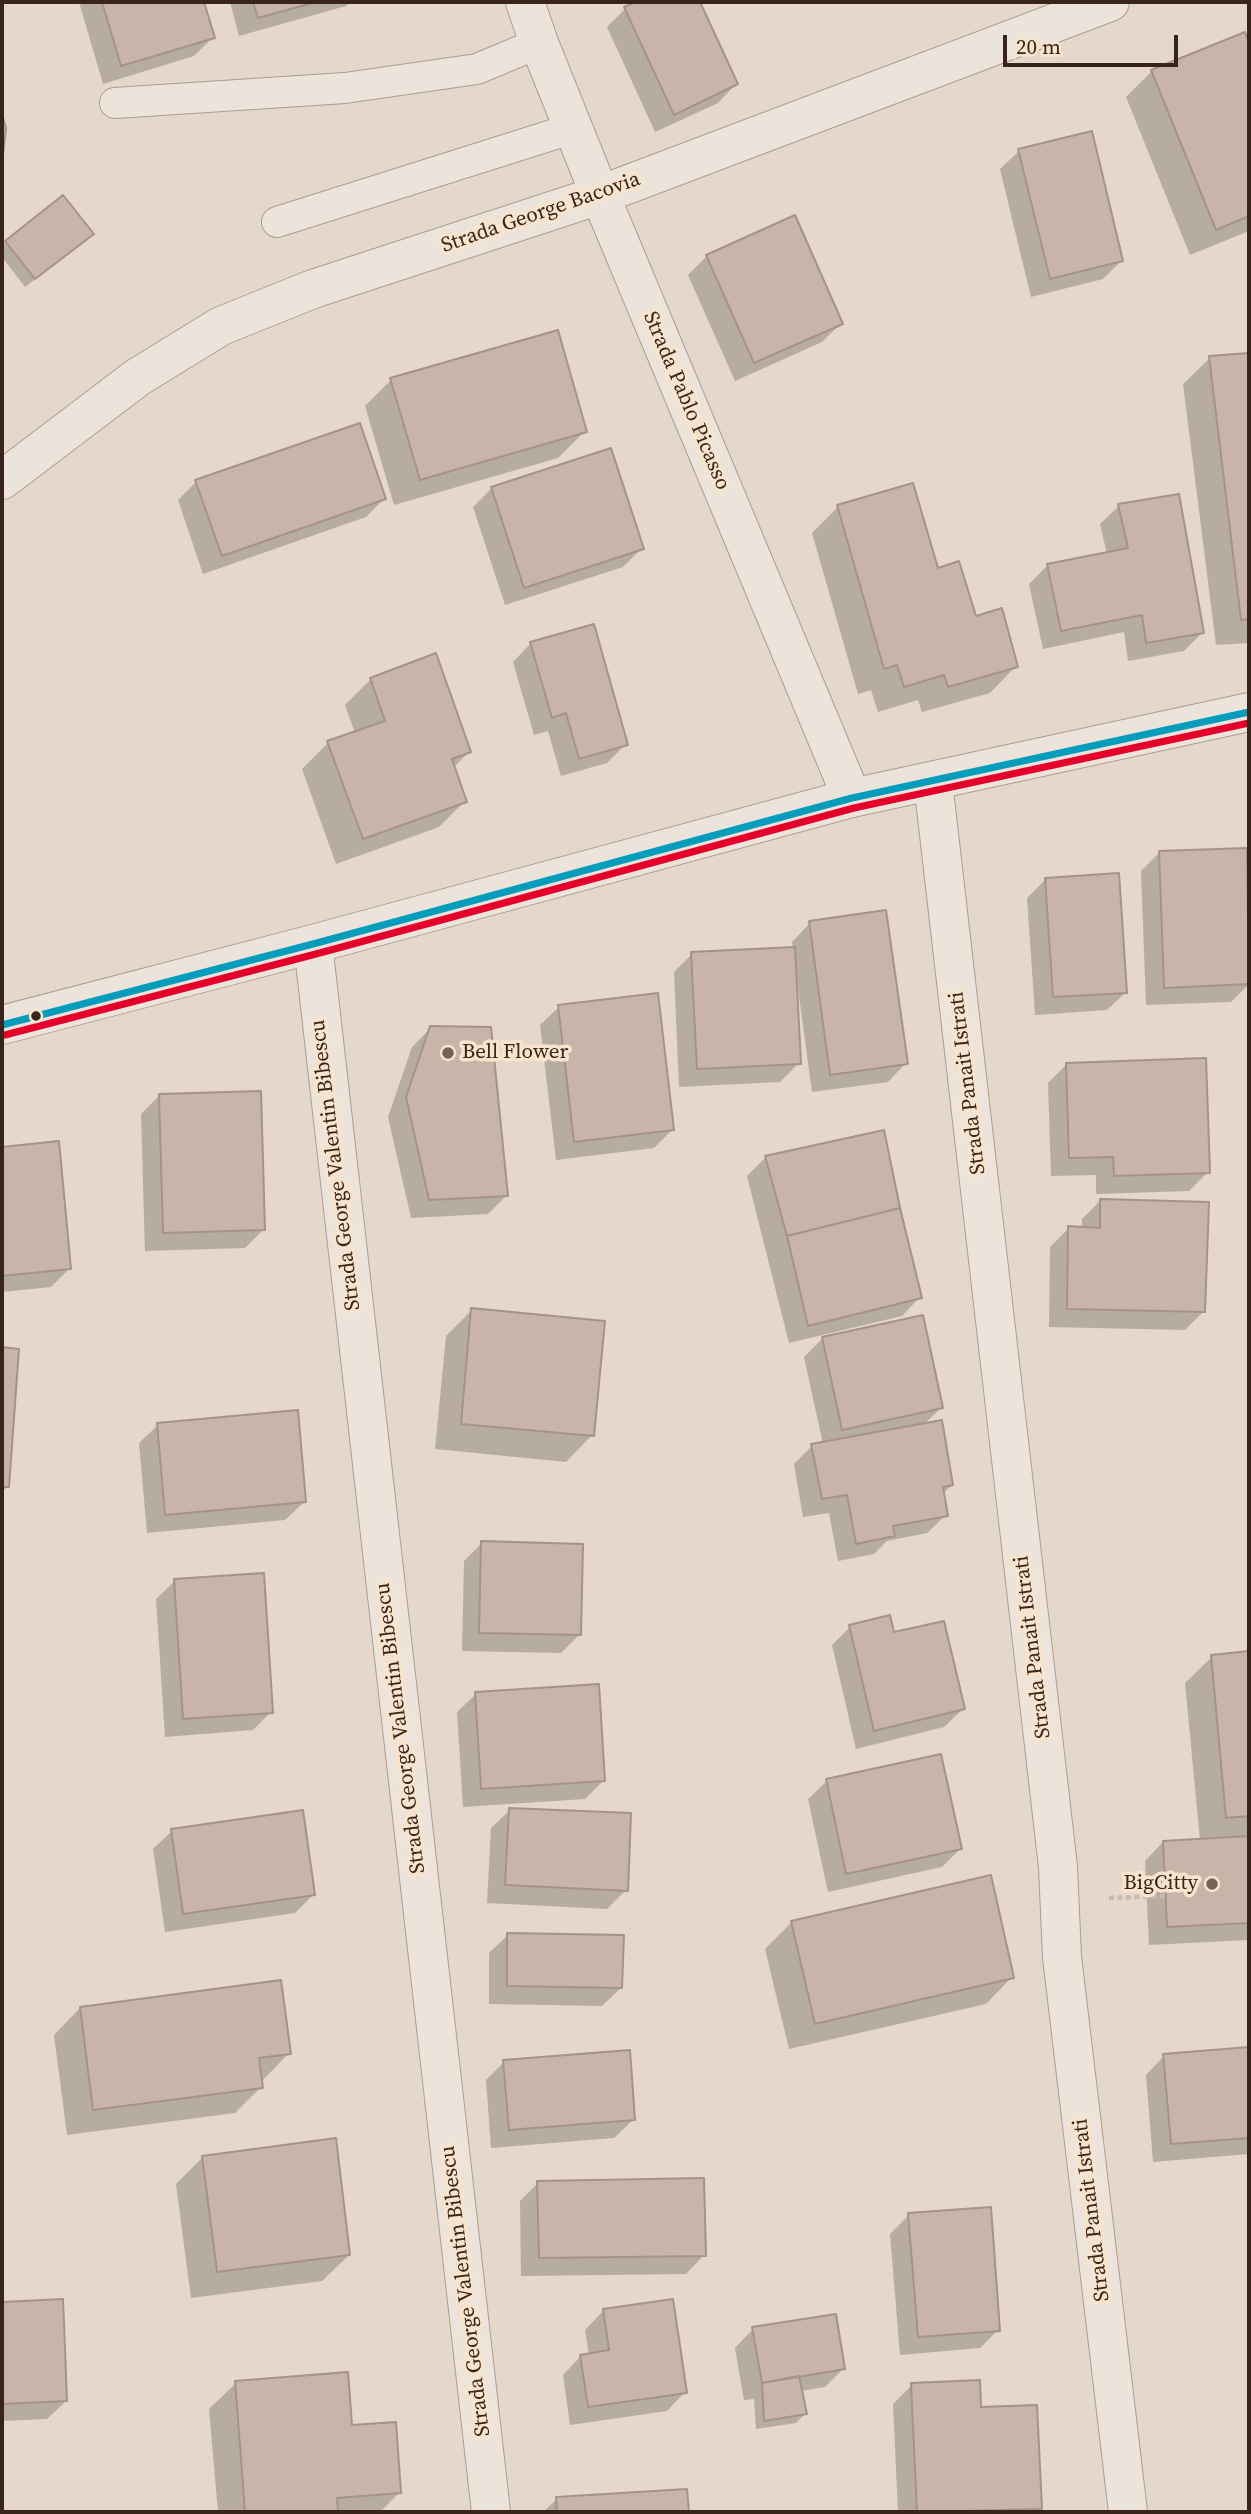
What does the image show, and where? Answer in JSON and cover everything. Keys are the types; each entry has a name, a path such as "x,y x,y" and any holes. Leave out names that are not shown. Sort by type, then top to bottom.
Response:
{"street":[{"name":"Strada Pablo Picasso","path":"525,2 600,195 852,798"},
{"name":"Strada George Bacovia","path":"2,480 138,377 221,326 313,289 600,195 1110,2"},
{"path":"2,1025 852,798 1249,712"},
{"name":"Strada Panait Istrati","path":"933,782 1058,1867 1062,1957 1128,2512"},
{"name":"Strada George Valentin Bibescu","path":"313,944 491,2512"}],"lane":[{"path":"115,103 345,89 477,69 539,43"},
{"path":"277,222 574,128"}],"building":[{"path":"102,2 204,2 215,38 121,66"},
{"path":"253,2 316,2 258,18"},
{"path":"636,2 700,2 738,84 674,115 624,7"},
{"path":"1245,32 1249,43 1249,216 1216,230 1151,70"},
{"path":"2,114 6,128 2,164"},
{"path":"1092,131 1123,261 1050,279 1018,149"},
{"path":"63,195 94,234 35,279 5,241"},
{"path":"795,215 843,324 754,363 706,255"},
{"path":"558,330 587,432 420,480 390,378"},
{"path":"1249,353 1249,619 1241,620 1209,356"},
{"path":"360,423 386,499 222,556 195,480"},
{"path":"611,448 644,549 524,588 491,487"},
{"path":"913,483 938,568 959,561 976,616 1002,608 1018,667 948,687 944,675 904,687 897,665 884,669 837,505"},
{"path":"1179,494 1204,633 1146,643 1142,615 1061,631 1047,564 1128,548 1118,504"},
{"path":"594,624 628,745 579,759 566,713 552,718 530,642"},
{"path":"436,653 471,752 452,759 467,802 363,839 327,741 385,721 370,678"},
{"path":"1247,848 1249,984 1164,988 1159,851"},
{"path":"1119,873 1127,993 1053,997 1045,878"},
{"path":"886,910 908,1064 830,1075 809,921"},
{"path":"795,947 801,1064 697,1069 691,952"},
{"path":"658,993 674,1130 574,1142 558,1005"},
{"path":"430,1026 491,1027 508,1196 429,1200 406,1097"},
{"path":"1206,1058 1210,1173 1114,1176 1113,1157 1069,1158 1066,1063"},
{"path":"261,1091 265,1230 163,1233 159,1094"},
{"path":"884,1130 900,1208 787,1236 765,1156"},
{"path":"59,1141 71,1269 2,1276 2,1147"},
{"path":"1100,1199 1209,1202 1205,1312 1067,1309 1068,1226 1100,1228"},
{"path":"900,1208 922,1298 808,1326 787,1236"},
{"path":"471,1308 605,1321 594,1436 461,1424"},
{"path":"923,1315 943,1408 842,1430 822,1337"},
{"path":"2,1347 19,1349 9,1487 2,1487"},
{"path":"298,1410 306,1502 165,1515 157,1423"},
{"path":"942,1420 953,1485 943,1487 948,1516 893,1526 895,1536 856,1544 847,1495 822,1499 811,1444"},
{"path":"481,1541 583,1544 581,1635 479,1633"},
{"path":"264,1573 273,1713 183,1719 174,1579"},
{"path":"890,1615 894,1632 944,1621 965,1709 874,1731 849,1625"},
{"path":"1249,1651 1249,1816 1226,1818 1211,1655"},
{"path":"599,1684 605,1781 481,1789 475,1692"},
{"path":"941,1754 962,1849 846,1874 826,1779"},
{"path":"509,1808 631,1813 628,1891 505,1885"},
{"path":"303,1810 315,1895 183,1914 171,1829"},
{"path":"1249,1836 1249,1923 1167,1927 1163,1841"},
{"path":"991,1875 1014,1978 815,2024 791,1921"},
{"path":"507,1933 624,1935 622,1988 507,1986"},
{"path":"281,1980 291,2054 259,2058 263,2088 93,2110 80,2007"},
{"path":"1249,2047 1249,2138 1171,2144 1163,2054"},
{"path":"630,2050 635,2120 509,2130 503,2060"},
{"path":"336,2138 350,2255 217,2272 202,2156"},
{"path":"704,2178 706,2256 539,2258 537,2181"},
{"path":"991,2207 1000,2331 918,2337 908,2213"},
{"path":"63,2299 67,2401 2,2404 2,2302"},
{"path":"673,2299 687,2393 588,2407 580,2355 609,2350 603,2309"},
{"path":"836,2314 845,2369 762,2383 752,2327"},
{"path":"348,2372 352,2425 396,2422 401,2493 337,2498 338,2512 245,2512 235,2381"},
{"path":"799,2376 807,2414 764,2421 762,2383"},
{"path":"980,2380 981,2407 1037,2405 1042,2509 917,2512 911,2383"},
{"path":"687,2489 689,2512 557,2512 556,2497"}],"transit line":[{"path":"2,1025 852,798 1249,712"},
{"path":"5,1035 854,808 1249,723"}],"place":[{"name":"Bell Flower","path":"448,1053"},
{"name":"BigCitty","path":"1212,1884"}]}
